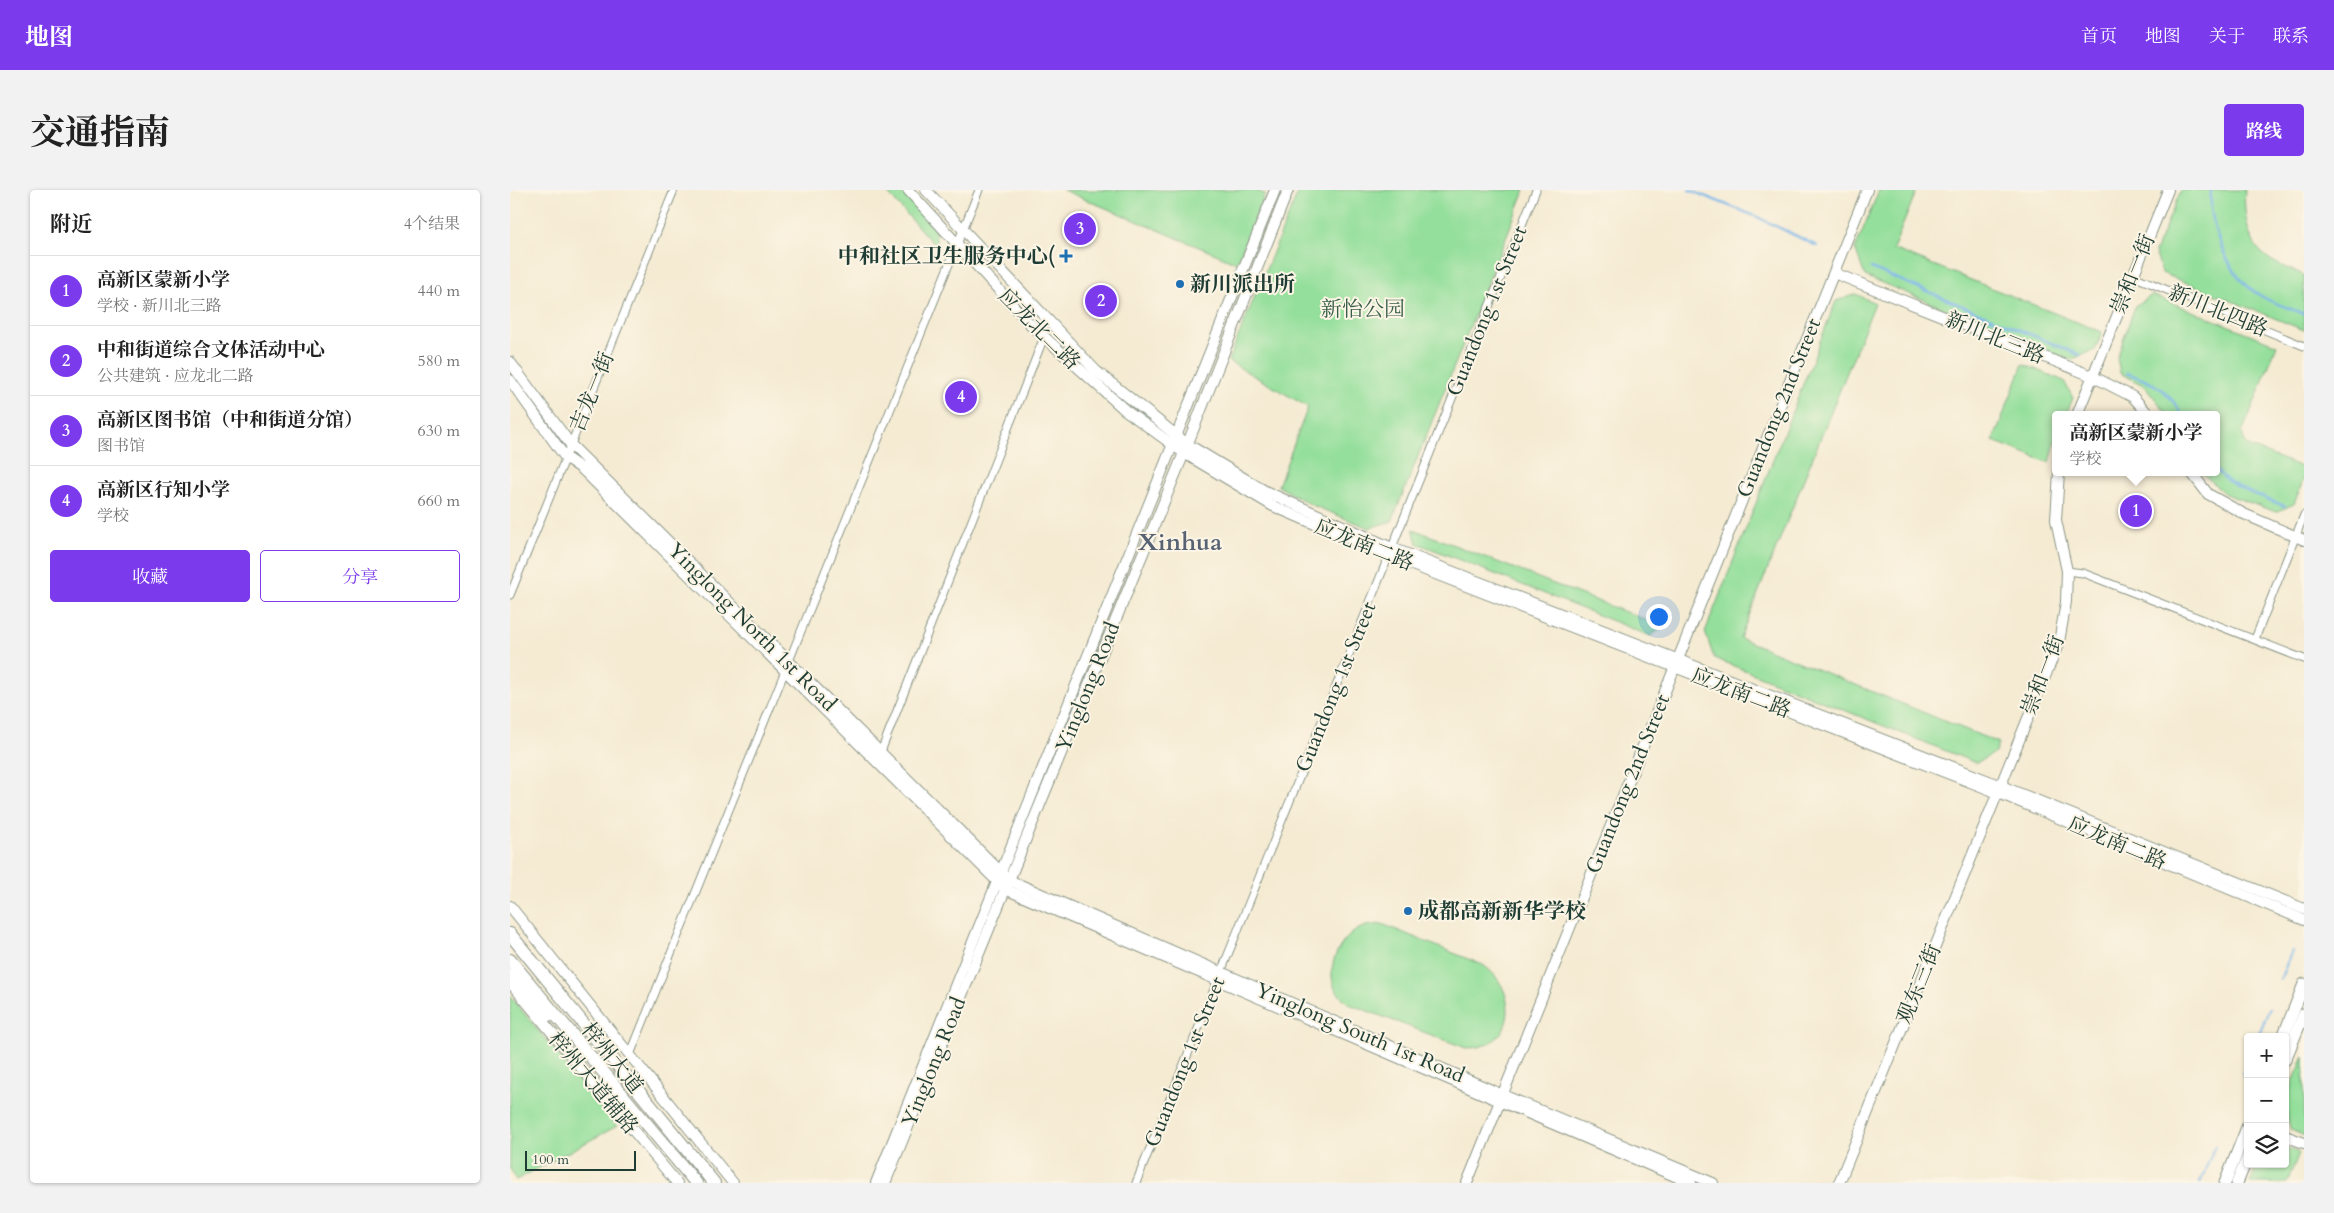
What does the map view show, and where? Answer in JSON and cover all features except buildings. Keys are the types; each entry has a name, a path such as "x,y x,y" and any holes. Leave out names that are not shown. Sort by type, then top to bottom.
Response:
{"highway":[{"name":"梓州大道","path":"510,934 714,1183"},
{"name":"梓州大道","path":"510,960 696,1183"}],"main road":[{"path":"2285,1033 2304,984"},
{"path":"2289,1050 2304,1014"},
{"path":"2225,1183 2244,1135"},
{"path":"2237,1183 2244,1166"}],"street":[{"name":"吉龙一街","path":"510,595 674,190"},
{"name":"应龙北二路","path":"908,190 1044,337 1125,410 1186,448"},
{"name":"应龙北二路","path":"926,190 1096,371 1174,440"},
{"path":"630,1055 979,190"},
{"name":"Yinglong Road","path":"885,1183 1174,440 1275,190"},
{"name":"Yinglong Road","path":"876,1183 1186,448 1288,190"},
{"name":"Guandong 1st Street","path":"1136,1183 1536,190"},
{"name":"Guandong 2nd Street","path":"1467,1183 1867,190"},
{"name":"崇和一街","path":"2079,411 2168,190"},
{"name":"新川北三路","path":"1834,273 2092,376 2133,398 2144,411"},
{"name":"新川北四路","path":"2133,276 2304,346"},
{"path":"880,754 1044,337"},
{"name":"Yinglong North 1st Road","path":"510,362 571,445 787,668 880,754 1003,881"},
{"name":"Yinglong North 1st Road","path":"510,380 566,457 582,469 1003,881"},
{"name":"应龙南二路","path":"1186,448 1273,506 2304,909"},
{"name":"崇和一街","path":"1998,789 2059,642 2066,602 2068,571 2056,520 2059,476"},
{"path":"2193,476 2208,494 2244,514 2300,538"},
{"path":"2254,639 2300,538 2304,515"},
{"path":"2068,571 2083,573 2304,659"},
{"name":"应龙南二路","path":"1998,789 2304,920"},
{"name":"观东三街","path":"1839,1183 1998,789"},
{"name":"Yinglong South 1st Road","path":"1003,881 1691,1183"},
{"path":"510,906 733,1183"},
{"path":"510,926 532,960"},
{"path":"510,975 595,1063"},
{"name":"梓州大道辅路","path":"510,982 677,1183"},
{"name":"Yinglong South 1st Road","path":"1501,1098 1713,1183"},
{"path":"2289,1137 2304,1143"}],"green space":[{"path":"885,190 904,190 934,223 937,248"},
{"path":"1063,190 1255,190 1265,194 1237,263"},
{"name":"新怡公园","path":"1299,190 1525,190 1392,521 1369,528 1312,505 1278,486 1308,407 1228,361"},
{"path":"1879,190 1917,190 1893,249 2102,332 2095,350 2070,360 1865,276 1855,249"},
{"path":"2181,190 2245,190 2247,224 2257,247 2271,260 2304,275 2304,330 2162,273 2155,252"},
{"path":"1856,294 1875,303 1740,638 1999,743 1995,753 1976,763 1714,658 1705,632 1836,301"},
{"path":"2152,295 2277,345 2242,433 2246,445 2304,468 2304,478 2294,504 2276,512 2225,494 2205,476 2220,476 2220,411 2165,411 2145,386 2120,373 2117,358 2135,306"},
{"path":"2023,364 2064,381 2073,398 2068,411 2052,411 2052,455 2050,463 1993,441"},
{"path":"1413,529 1664,627 1650,636 1417,543"},
{"path":"1382,924 1483,965 1495,976 1503,989 1508,1016 1504,1029 1495,1039 1483,1046 1466,1048 1349,1004 1340,996 1334,986 1332,969 1342,943 1348,936 1365,926"},
{"path":"510,996 617,1126 516,1180 510,1168"},
{"path":"2304,1056 2304,1136 2291,1130 2289,1123 2289,1092"},
{"path":"2289,1149 2299,1153 2287,1183 2250,1183 2256,1168 2289,1168"}],"waterway":[{"path":"1689,190 1755,216 1817,246"},
{"path":"2211,190 2213,219 2222,249 2230,264 2249,287 2261,296 2304,314"},
{"path":"1871,268 2080,355"},
{"path":"2127,373 2153,384 2166,393 2180,411"},
{"path":"2220,474 2239,488 2285,506"},
{"path":"2280,980 2292,951"},
{"path":"2260,1033 2269,1009"},
{"path":"2200,1183 2215,1146"}],"place":[{"name":"高新区图书馆（中和街道分馆）","path":"1080,229"},
{"name":"中和社区卫生服务中心(","path":"1066,256"},
{"name":"新川派出所","path":"1180,284"},
{"name":"中和街道综合文体活动中心","path":"1101,301"},
{"name":"高新区行知小学","path":"961,397"},
{"name":"高新区蒙新小学","path":"2136,511"},
{"name":"成都高新新华学校","path":"1408,911"}],"district":[{"name":"Xinhua","path":"1180,542"}]}
